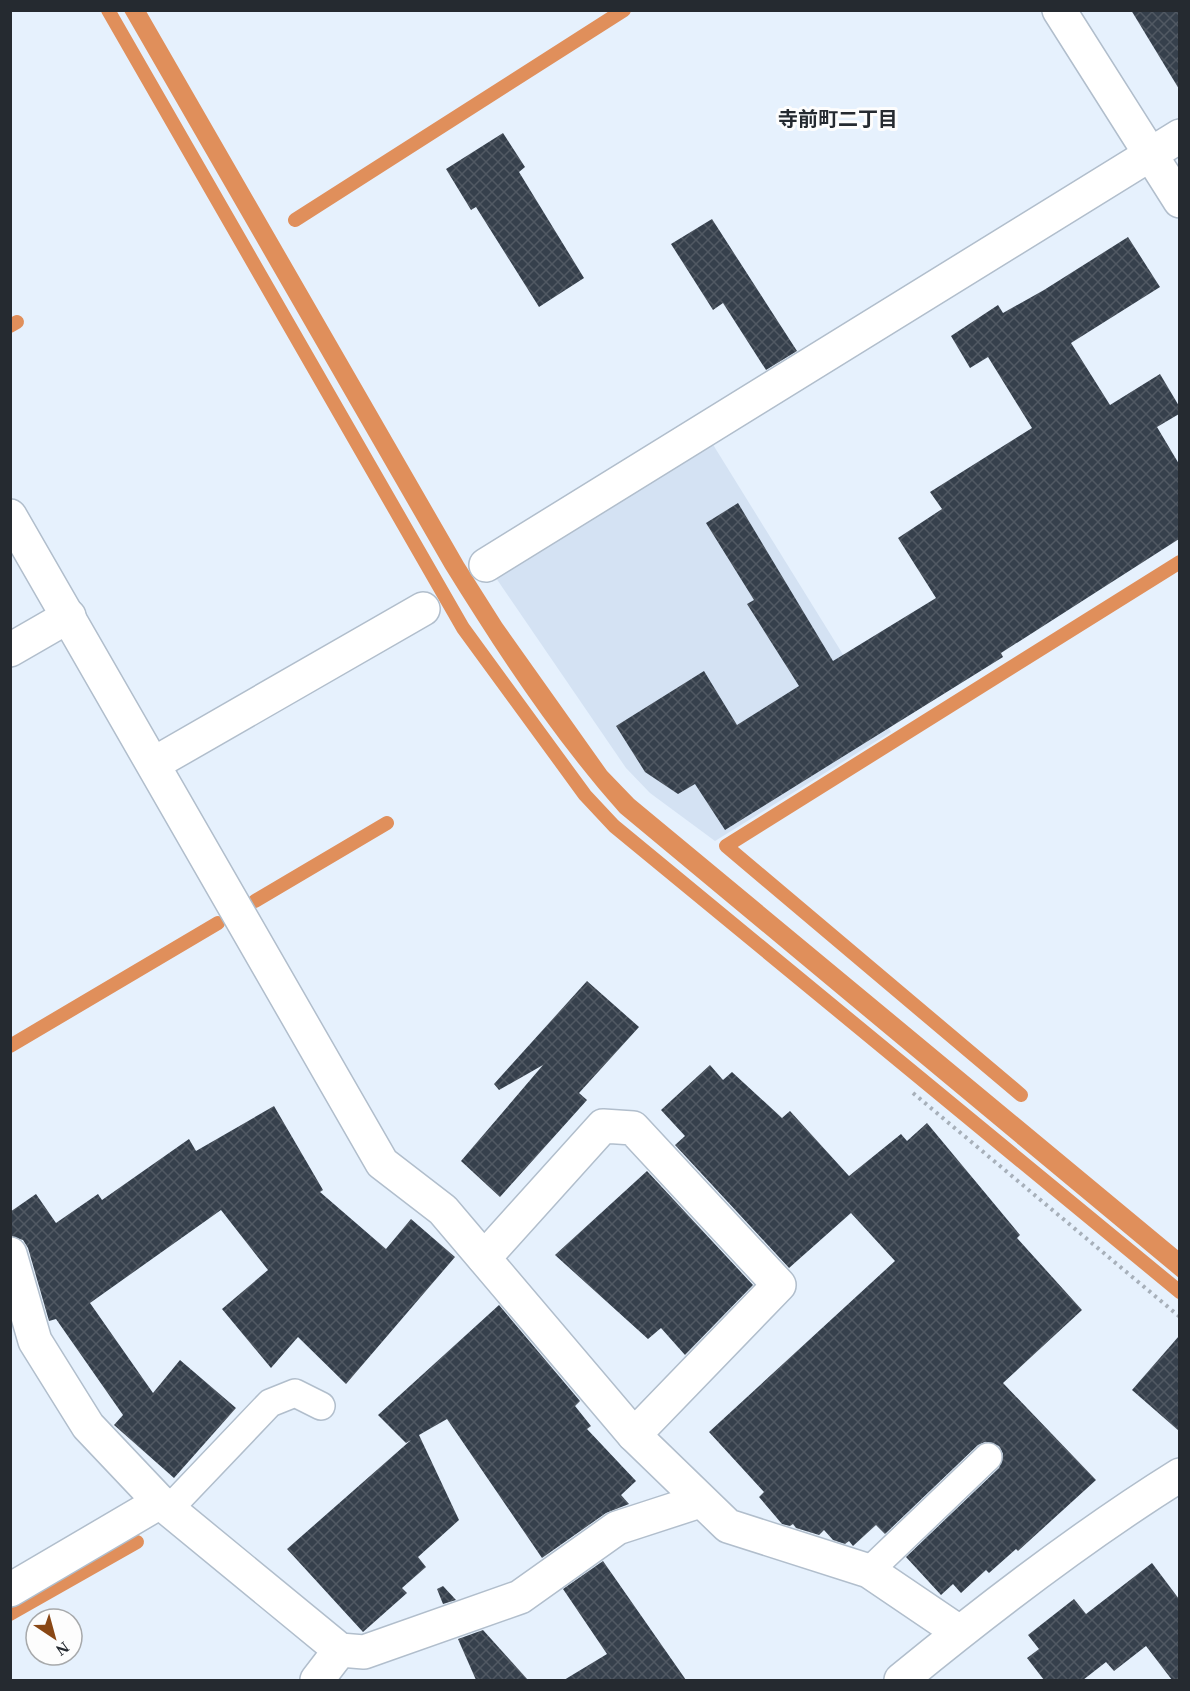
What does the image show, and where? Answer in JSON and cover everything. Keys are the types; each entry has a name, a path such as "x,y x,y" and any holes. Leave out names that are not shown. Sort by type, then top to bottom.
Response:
{"street":[{"path":"1059,10 1179,201"},
{"path":"486,565 1179,136"},
{"path":"10,516 382,1163 443,1210 634,1435 728,1526 869,1571 959,1632"},
{"path":"154,763 423,609"},
{"path":"10,650 69,616"},
{"path":"484,1258 603,1126 633,1128 779,1286 634,1435"},
{"path":"10,1254 35,1341 88,1426 164,1505 340,1650 364,1652 520,1596 617,1528 700,1501"},
{"path":"901,1680 959,1632 1121,1512 1179,1475"},
{"path":"10,1590 164,1505"},
{"path":"317,1680 340,1650"}],"lane":[{"path":"164,1505 270,1403 295,1393 321,1406"},
{"path":"869,1571 988,1457"}],"path":[{"path":"913,1093 1179,1317"}],"shaded area":[{"path":"124,11 146,11 464,563 502,623 607,771 634,799 1179,1251 1179,1278 620,813 596,785 527,694 445,568"},
{"path":"712,443 891,732 715,841 650,793 626,768 496,578"}],"building":[{"path":"1131,10 1179,10 1179,89"},
{"path":"503,133 525,167 519,172 584,278 539,307 476,207 471,210 446,169"},
{"path":"712,219 797,351 766,370 723,303 713,310 671,244"},
{"path":"1128,237 1160,287 1071,343 1110,405 1160,374 1179,406 1179,414 1157,427 1179,464 1179,539 1001,653 1003,657 725,830 695,784 678,794 645,772 616,726 704,671 737,725 799,686 747,604 754,600 706,523 738,503 833,661 936,598 898,538 942,509 930,492 1032,428 988,357 970,368 951,336 998,305 1003,313"},
{"path":"587,981 639,1027 579,1093 587,1100 500,1197 461,1161 543,1065 499,1090 494,1084"},
{"path":"710,1065 723,1080 732,1072 782,1118 790,1111 849,1176 901,1134 907,1141 927,1123 1020,1235 1017,1238 1082,1310 1003,1383 1096,1480 1018,1551 1016,1549 989,1573 986,1570 961,1593 953,1584 941,1595 906,1557 999,1468 1003,1454 999,1446 985,1442 978,1445 885,1534 876,1525 853,1546 849,1541 845,1544 833,1540 824,1530 819,1535 796,1528 793,1524 790,1526 782,1524 759,1497 764,1492 709,1432 895,1261 851,1213 789,1268 675,1145 685,1136 661,1110"},
{"path":"274,1106 323,1190 320,1192 386,1249 411,1219 455,1257 346,1384 298,1337 271,1368 222,1309 268,1270 221,1210 90,1303 153,1393 180,1360 236,1408 174,1478 114,1425 123,1415 56,1319 49,1321 28,1248 23,1240 10,1236 10,1212 36,1194 56,1223 98,1194 102,1200 189,1139 196,1151"},
{"path":"647,1171 753,1285 685,1355 661,1328 648,1339 555,1255"},
{"path":"499,1305 580,1401 575,1406 591,1426 587,1429 636,1481 621,1495 629,1504 606,1513 542,1558 447,1419 419,1435 459,1520 418,1557 426,1567 402,1588 407,1593 363,1632 287,1549 411,1440 406,1443 378,1415"},
{"path":"1179,1336 1179,1431 1132,1390"},
{"path":"603,1561 686,1680 564,1680 607,1654 563,1589"},
{"path":"1152,1563 1179,1599 1179,1680 1172,1680 1146,1646 1114,1671 1106,1662 1083,1680 1044,1680 1027,1658 1039,1649 1028,1635 1074,1599 1086,1614"},
{"path":"443,1586 456,1600 443,1604 437,1589"},
{"path":"483,1630 528,1680 476,1680 458,1639"}],"waterway":[{"path":"108,10 463,628 585,795 614,826 1180,1292"},
{"path":"295,220 624,10"},
{"path":"10,326 17,322"},
{"path":"1021,1095 726,846 1180,562"},
{"path":"255,901 387,823"},
{"path":"10,1046 218,923"},
{"path":"10,1614 137,1542"}],"district":[{"name":"寺前町二丁目","path":"838,119"}]}
